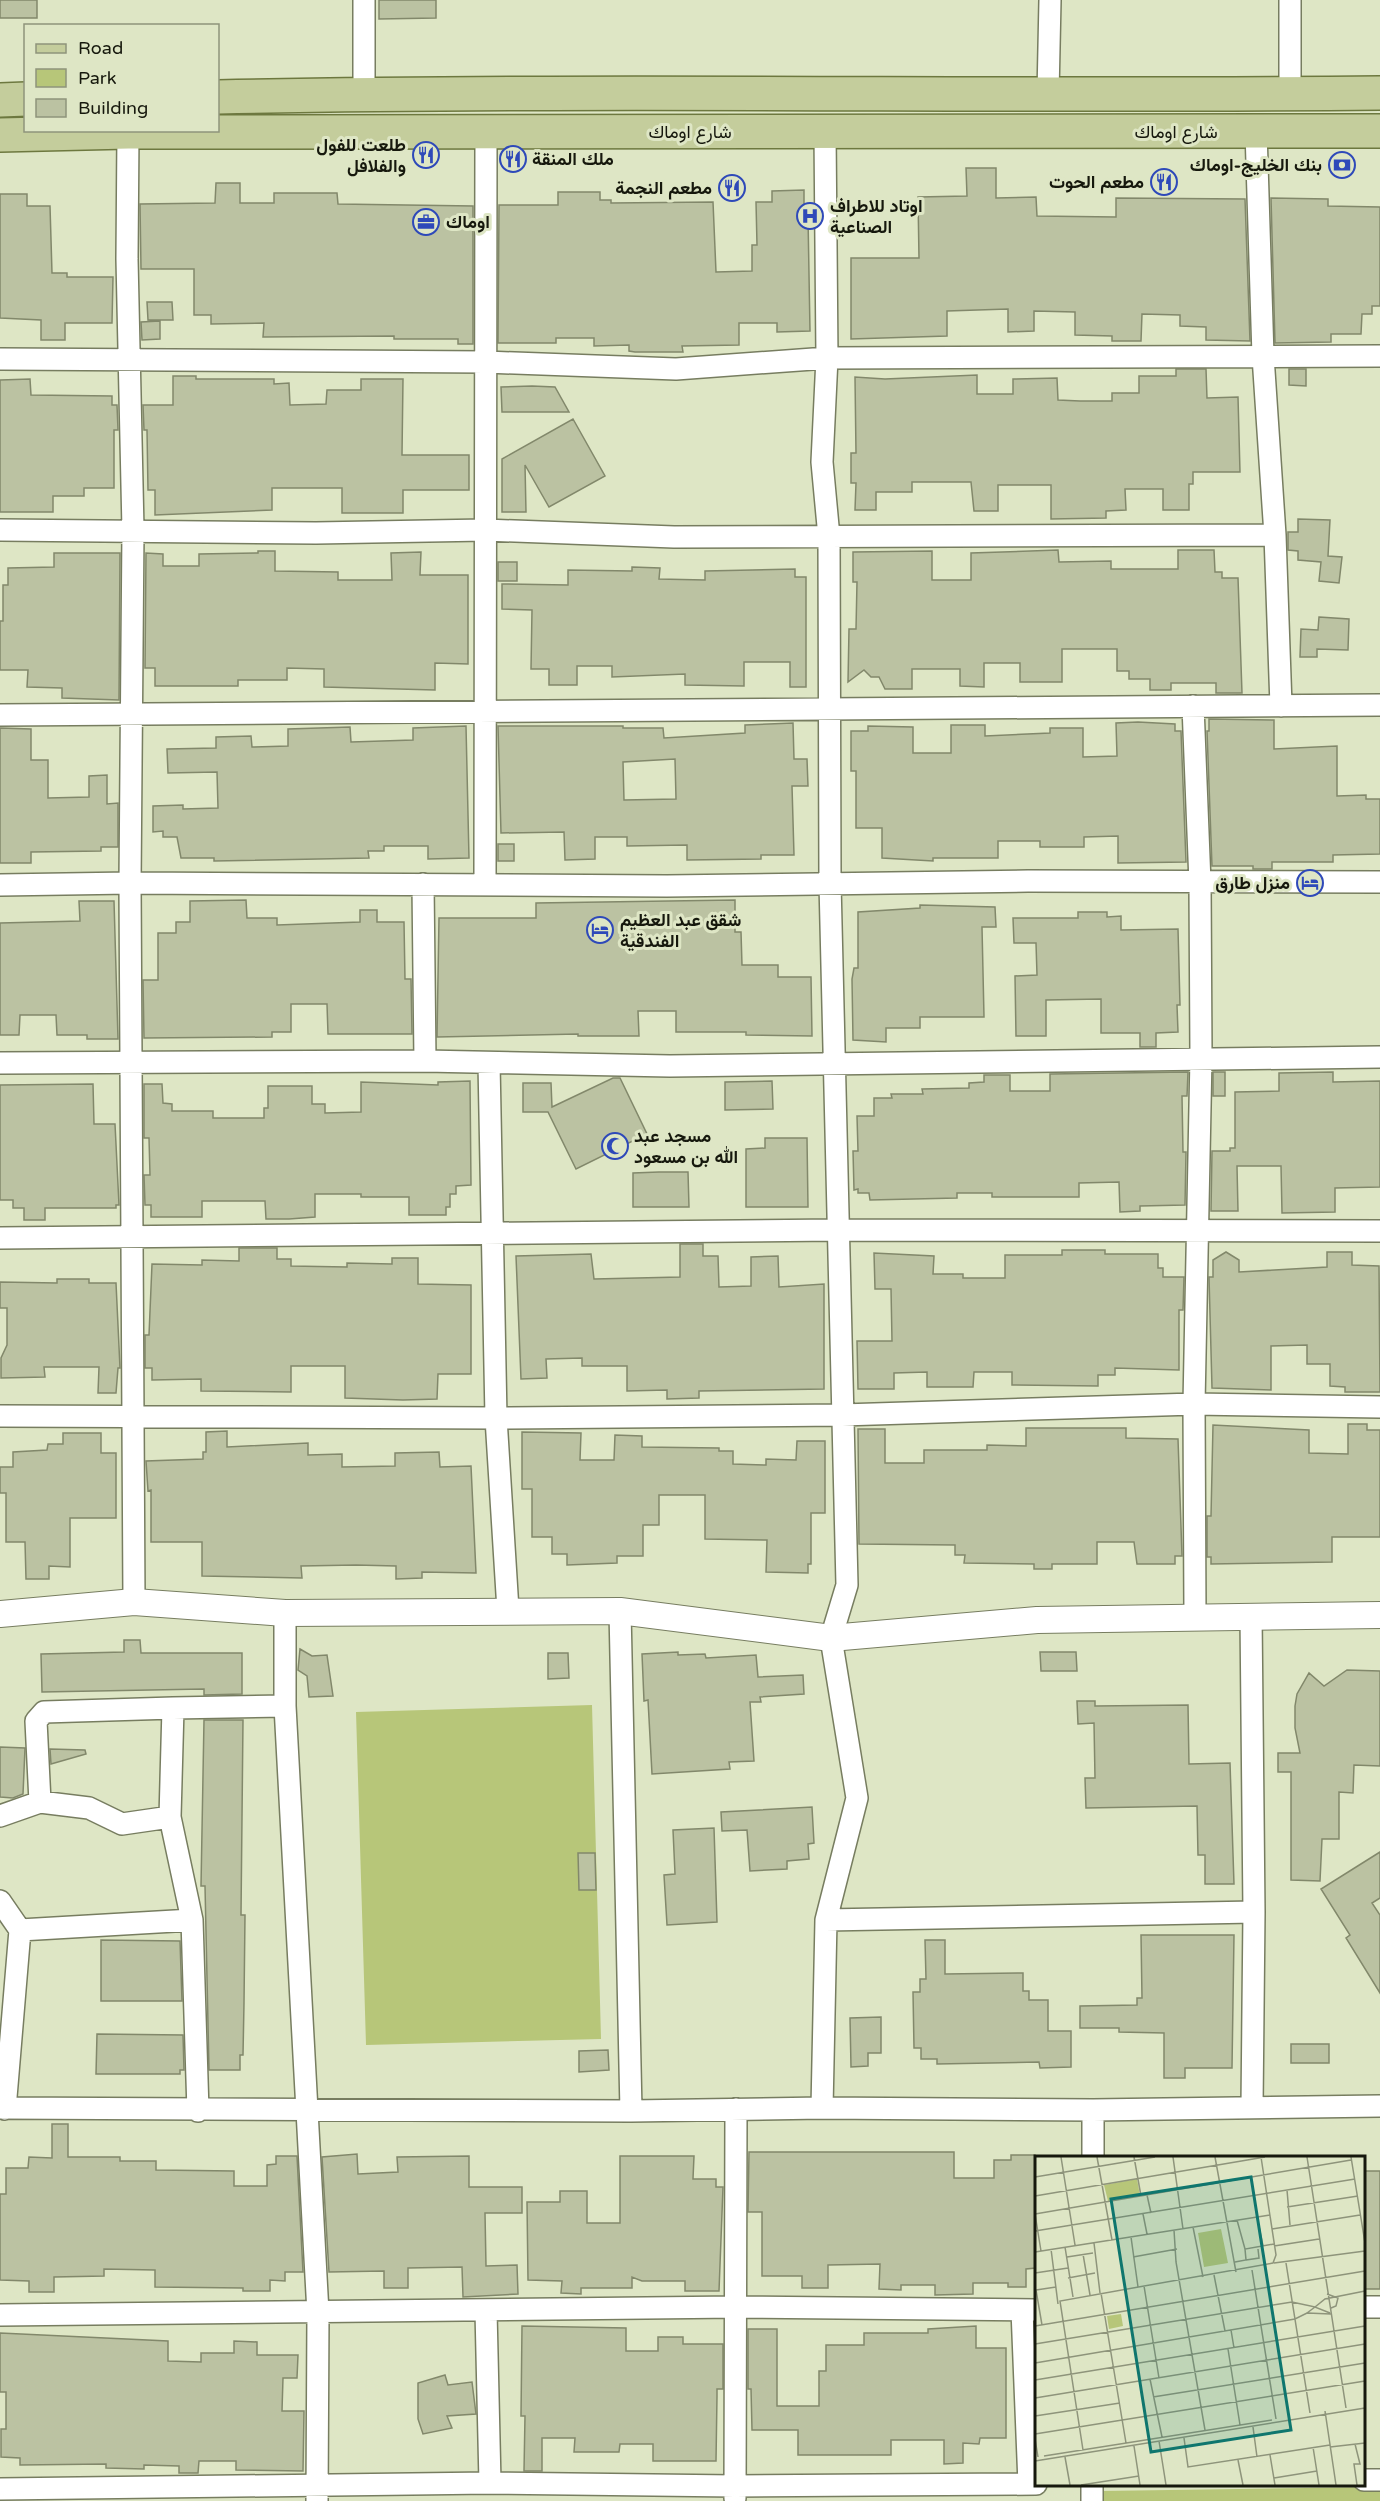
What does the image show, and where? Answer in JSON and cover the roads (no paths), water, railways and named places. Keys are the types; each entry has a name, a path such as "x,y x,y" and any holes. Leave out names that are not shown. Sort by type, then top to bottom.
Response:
{"main road":[{"name":"شارع اوماك","path":"219,97 364,94 1048,93 1145,96 1380,93"},
{"path":"0,99 24,99"},
{"name":"شارع اوماك","path":"0,135 128,132 1380,131"}],"street":[{"path":"364,0 364,94"},
{"path":"1048,93 1050,0"},
{"path":"1290,0 1290,94"},
{"path":"1256,131 1263,357 1275,535 1281,706"},
{"path":"128,132 129,359 133,531 130,883 134,1602"},
{"path":"822,2108 826,1920 857,1798 831,1638 847,1585 830,883 829,537 822,462 827,358 825,132"},
{"path":"485,884 486,133"},
{"path":"0,359 486,362 676,369 827,358 1380,356"},
{"path":"0,530 316,533 485,530 674,537 1275,535"},
{"path":"0,715 1380,705"},
{"path":"1193,706 1200,883 1201,1057 1194,1404 1195,1616"},
{"path":"0,885 130,883 667,886 830,883 1380,882"},
{"path":"423,884 425,1061"},
{"path":"0,1063 425,1061 670,1066 1201,1057 1380,1057"},
{"path":"489,1062 496,1418 508,1610"},
{"path":"0,1238 837,1230 1380,1232"},
{"path":"0,1416 496,1418 842,1415 1194,1404 1380,1407"},
{"path":"0,1614 134,1602 285,1613 620,1611 831,1638 1037,1620 1251,1615 1380,1615"},
{"path":"620,1611 631,2111"},
{"path":"285,1613 285,1706 318,2313 317,2493"},
{"path":"1251,1615 1254,1912 1252,2107"},
{"path":"40,1802 36,1720 44,1712 285,1706"},
{"path":"173,1708 170,1817 192,1920 198,2111"},
{"path":"0,1816 40,1802 88,1808 122,1824 170,1817"},
{"path":"0,1901 20,1930 2,2108 198,2111 631,2111 822,2108 1093,2110 1380,2106"},
{"path":"826,1920 1254,1912"},
{"path":"20,1930 192,1920"},
{"path":"735,2494 736,2109"},
{"path":"1093,2110 1093,2156"},
{"path":"0,2314 318,2313 737,2307 1030,2310 1033,2484 735,2494 490,2482 317,2493 0,2488"},
{"path":"486,2311 490,2482"}],"place":[{"name":"طلعت للفول والفلافل","path":"426,155"},
{"name":"ملك المنقة","path":"513,159"},
{"name":"بنك الخليج-اوماك","path":"1342,165"},
{"name":"مطعم الحوت","path":"1164,182"},
{"name":"مطعم النجمة","path":"732,188"},
{"name":"اوتاد للاطراف الصناعية","path":"810,216"},
{"name":"اوماك","path":"426,222"},
{"name":"منزل طارق","path":"1310,883"},
{"name":"شقق عبد العظيم الفندقية","path":"600,930"},
{"name":"مسجد عبد الله بن مسعود","path":"615,1146"}]}
